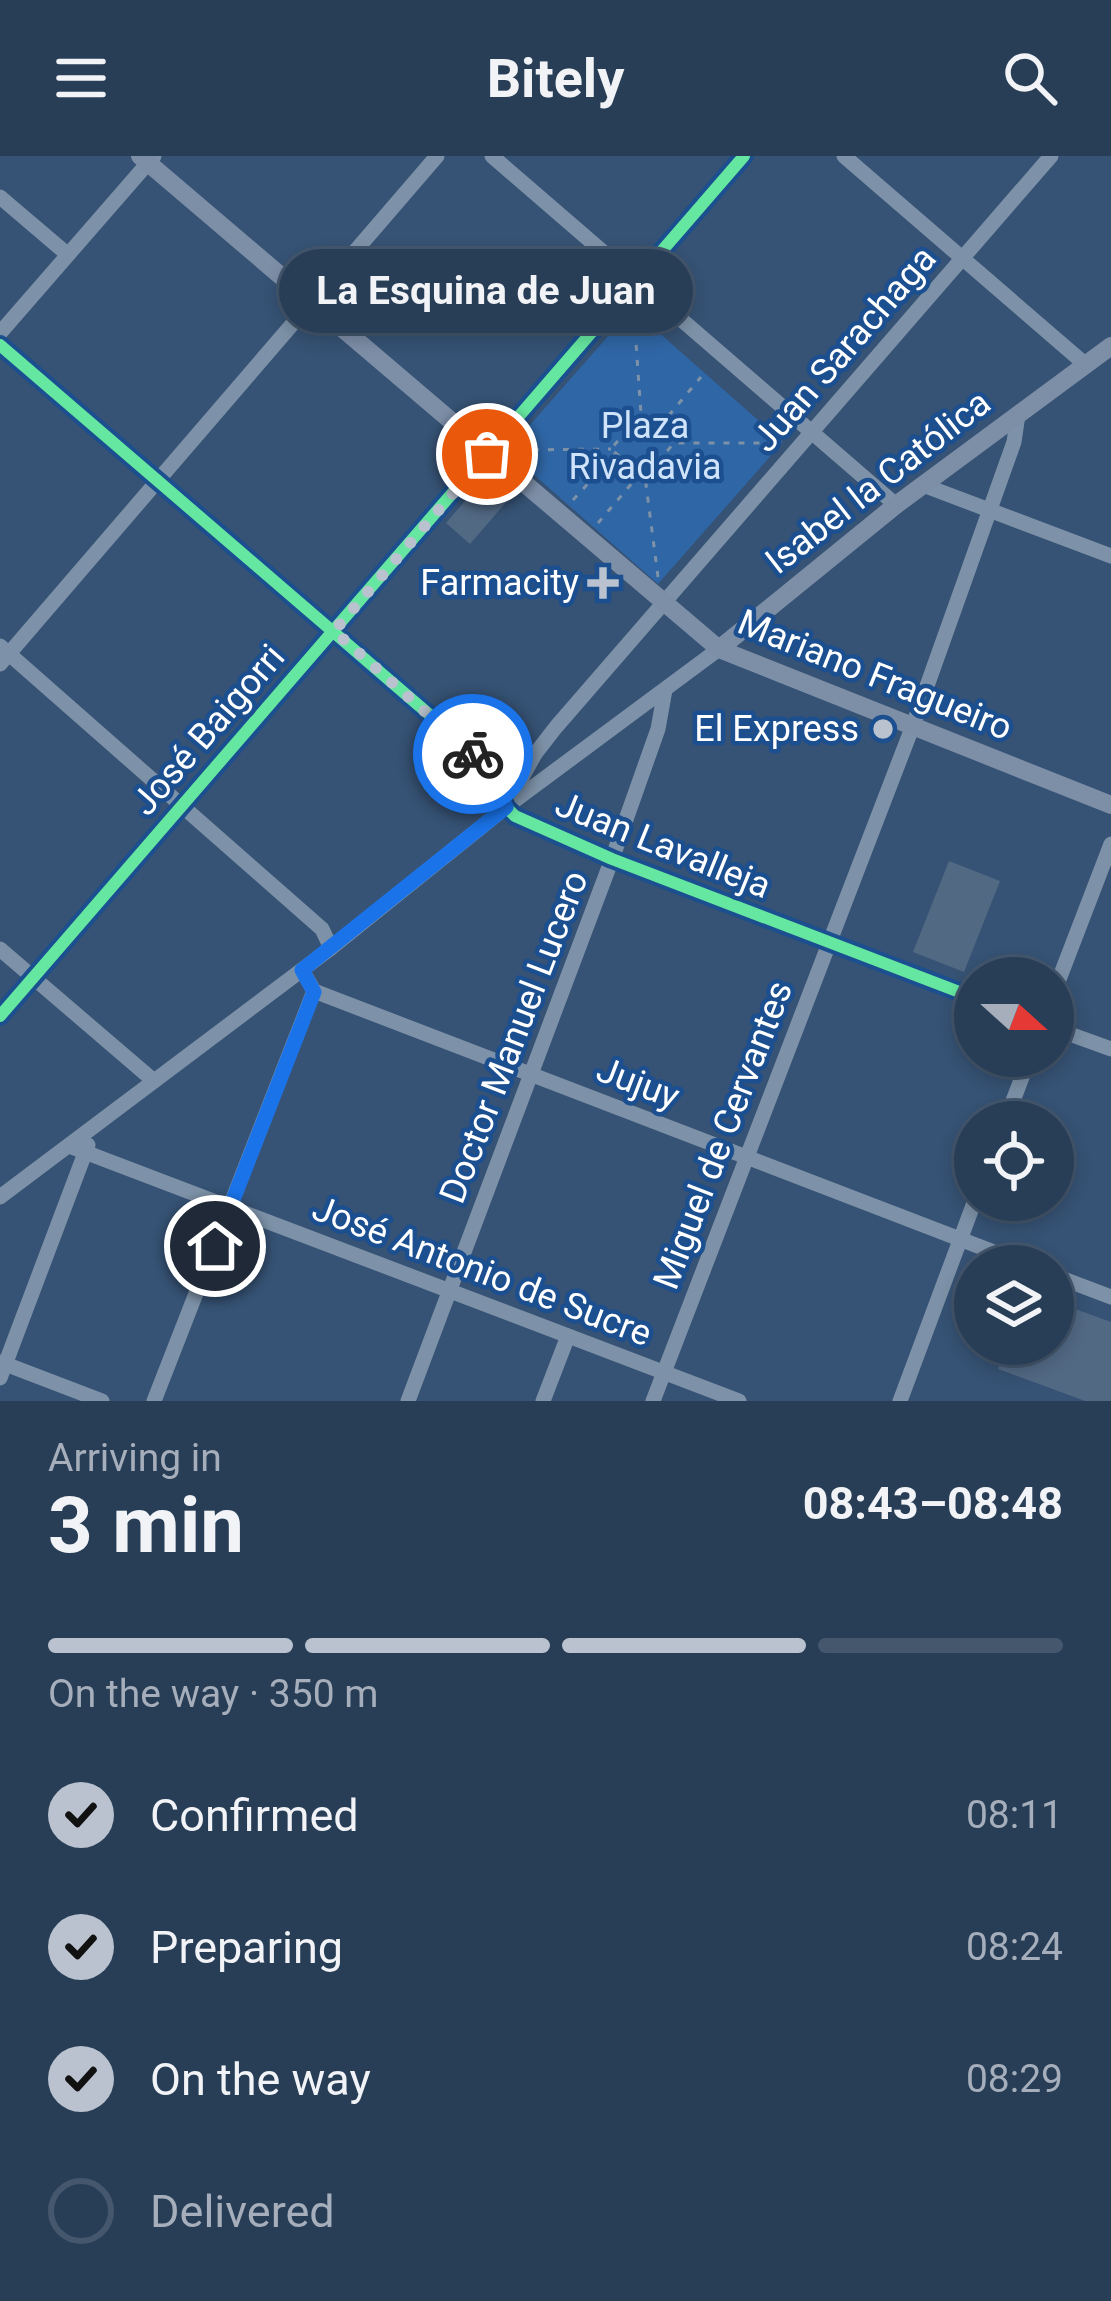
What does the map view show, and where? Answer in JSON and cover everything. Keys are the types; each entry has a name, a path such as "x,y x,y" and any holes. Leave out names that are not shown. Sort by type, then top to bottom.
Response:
{"main road":[{"name":"Mariano Fragueiro","path":"147,158 719,649 1111,805"},
{"name":"Isabel la Católica","path":"719,649 896,505 1111,346"}],"street":[{"path":"331,948 322,928 3,655 437,156"},
{"path":"492,156 896,505"},
{"name":"José Baigorri","path":"0,1016 744,156"},
{"path":"844,156 1086,365"},
{"name":"Juan Sarachaga","path":"506,807 556,727 1051,156"},
{"path":"0,332 147,158"},
{"path":"0,197 67,254"},
{"name":"Juan Lavalleja","path":"0,345 467,747 495,780 506,807 523,821 612,860 954,990"},
{"name":"Miguel de Cervantes","path":"653,1401 912,728 1014,442 1018,415"},
{"path":"923,485 1111,556"},
{"name":"Isabel la Católica","path":"0,1197 719,649"},
{"name":"Doctor Manuel Lucero","path":"408,1401 612,860 658,729 665,690"},
{"path":"556,727 558,746 580,752"},
{"path":"467,747 501,764 535,754"},
{"path":"1068,957 1111,844"},
{"path":"0,949 154,1081"},
{"path":"154,1401 314,992 302,970"},
{"name":"Jujuy","path":"314,992 976,1245"},
{"path":"1074,1036 1111,1049"},
{"path":"96,1125 2,1368 102,1401"},
{"name":"José Antonio de Sucre","path":"68,1146 739,1401"},
{"path":"900,1401 967,1221"},
{"path":"1074,1283 1111,1297"},
{"path":"543,1401 568,1336"}],"path":[{"path":"573,500 641,414 634,315"},
{"path":"657,428 701,377"},
{"path":"641,414 674,443 773,443"},
{"path":"598,523 674,443"},
{"path":"518,450 614,451 643,476 658,577"}],"green space":[{"name":"Plaza Rivadavia","path":"632,309 783,442 658,584 507,451"}],"building":[{"path":"484,479 508,500 470,544 446,523"},
{"path":"949,861 1000,881 970,957 954,957 954,968 913,952"},
{"path":"1074,1309 1111,1322 1111,1401 1085,1401 998,1369 1000,1365 1074,1365"}],"cycle path":[{"path":"0,1016 744,156"},
{"path":"0,345 467,747 495,780 515,816 612,859 954,990"}],"way so far":[{"path":"473,754 334,631 487,454"}],"place":[{"name":"La Esquina de Juan","path":"487,454"},
{"name":"Farmacity","path":"603,583"},
{"name":"El Express","path":"883,729"}],"route":[{"path":"215,1246 314,992 302,970 506,807 495,780 473,754"}]}
